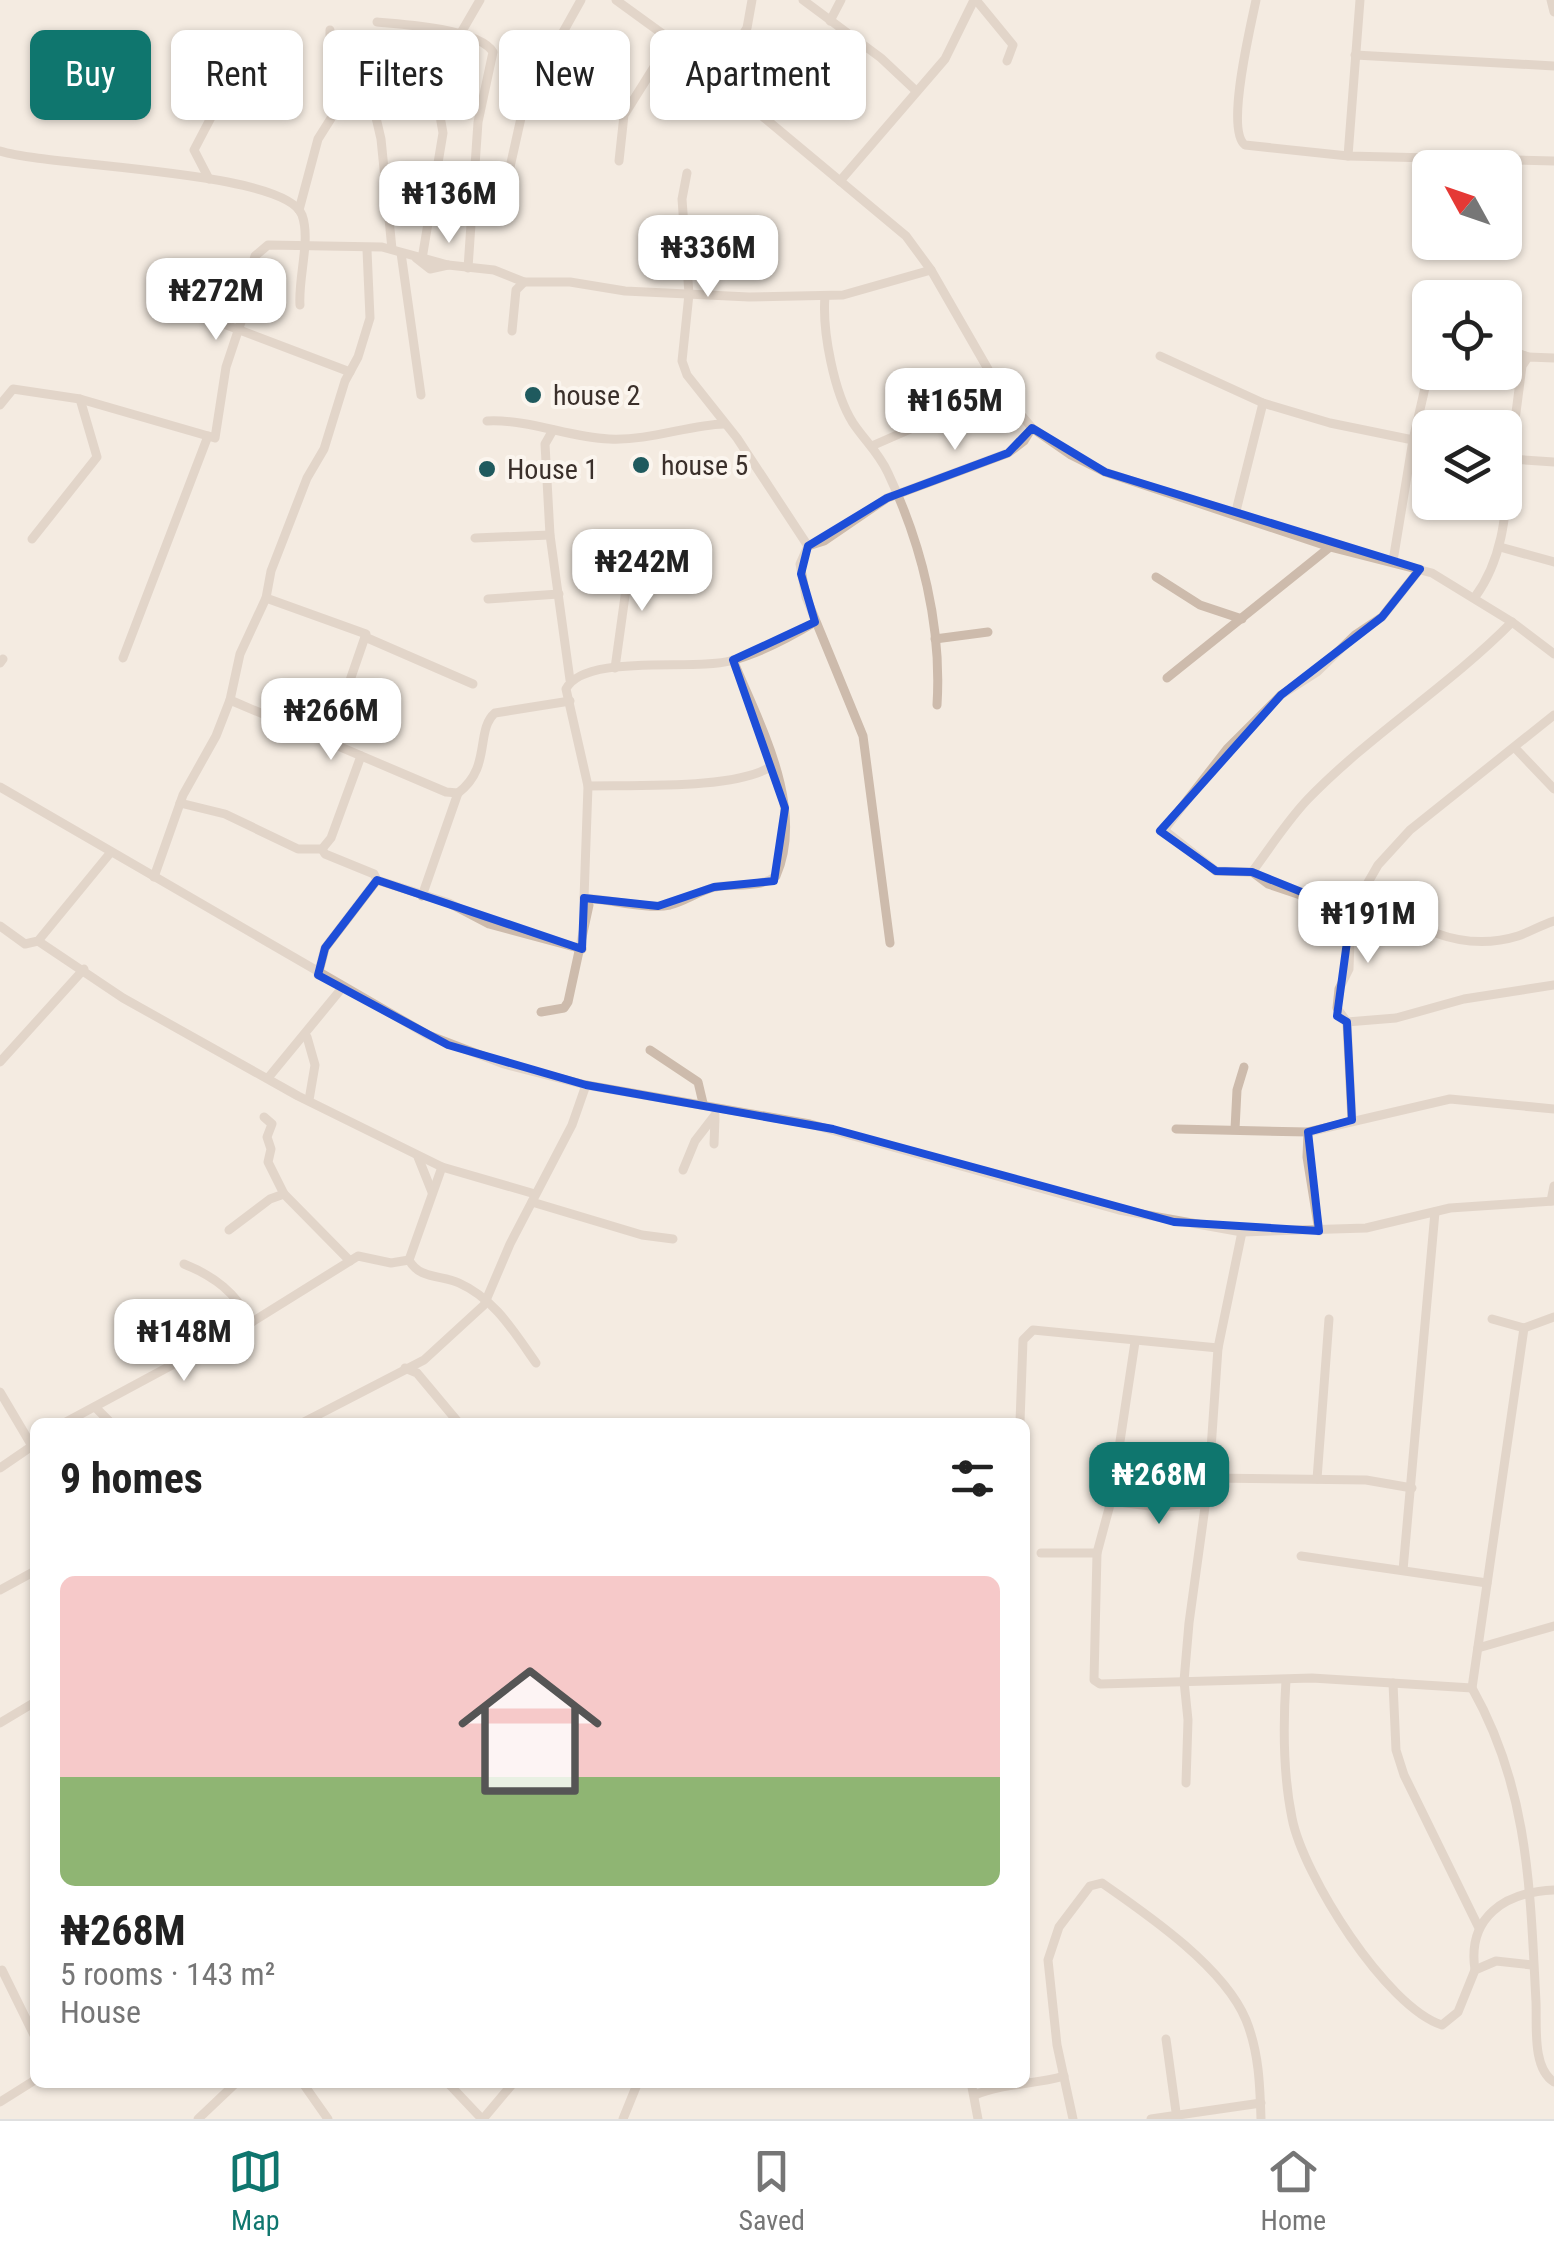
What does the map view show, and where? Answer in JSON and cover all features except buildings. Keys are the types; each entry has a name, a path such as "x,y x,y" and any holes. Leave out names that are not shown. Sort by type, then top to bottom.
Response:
{"street":[{"path":"463,30 480,0"},
{"path":"438,167 475,175 508,176 526,100 581,0"},
{"path":"616,0 656,30"},
{"path":"746,30 752,0"},
{"path":"803,0 914,90"},
{"path":"830,21 841,0"},
{"path":"840,181 945,58 975,0 1013,45 1007,61"},
{"path":"1256,0 1243,62 1238,140 1245,145 1348,156 1554,161"},
{"path":"1348,156 1360,0"},
{"path":"1552,0 1554,12"},
{"path":"377,22 432,30"},
{"path":"479,41 493,52 479,117"},
{"path":"1355,56 1554,66"},
{"path":"619,161 624,115 650,73"},
{"path":"209,179 194,150 210,120"},
{"path":"300,305 300,260 306,248 299,210 318,139 330,120"},
{"path":"377,120 422,395"},
{"path":"419,258 438,167 440,120"},
{"path":"468,268 478,120"},
{"path":"765,120 906,236 1000,390 1032,428 1105,472 1330,547 1420,569 1474,597 1554,654"},
{"path":"0,151 242,184 299,210"},
{"path":"687,172 682,199 690,294 682,361 808,546"},
{"path":"0,382 13,390 80,400 215,438 226,367 240,334 248,278 258,251 268,245 396,251 448,265 494,270 524,282 560,281 690,294 825,296 868,291 930,270"},
{"path":"154,877 180,802 230,700 240,654 266,598 271,571 307,478 324,448 370,318 368,250"},
{"path":"512,331 516,290 524,282"},
{"path":"155,294 173,311 208,318 240,334 350,372"},
{"path":"825,296 825,334 845,403 854,424 874,445 898,494 921,558 935,639 937,705"},
{"path":"1522,355 1554,358"},
{"path":"1160,356 1262,402 1330,423 1412,440"},
{"path":"1516,410 1522,366 1528,357"},
{"path":"0,405 13,390"},
{"path":"874,445 1000,390"},
{"path":"32,540 96,457 80,400"},
{"path":"1235,515 1262,402"},
{"path":"487,421 524,421 553,430 622,439 724,424"},
{"path":"890,943 863,736 815,622 800,574 800,558 808,546 824,541 850,519 898,494 1008,452 1024,441 1032,428"},
{"path":"553,430 546,444 550,535 570,680"},
{"path":"123,658 208,436"},
{"path":"1394,561 1412,446"},
{"path":"1522,460 1554,462"},
{"path":"1474,597 1488,580 1500,547 1503,520"},
{"path":"476,538 550,535"},
{"path":"1167,678 1330,547"},
{"path":"1500,547 1554,562"},
{"path":"614,668 632,553"},
{"path":"1351,912 1268,884 1252,872 1209,868 1165,834 1165,825 1226,749 1281,694 1317,672 1355,635 1382,617 1420,569"},
{"path":"1156,577 1200,605 1242,619"},
{"path":"488,600 559,594"},
{"path":"266,598 473,684"},
{"path":"541,1012 564,1008 568,1002 589,905 584,898 588,786 566,689 570,680 578,674 614,668 733,660 815,622"},
{"path":"1252,872 1307,800 1443,680 1473,662 1512,622"},
{"path":"935,639 988,632"},
{"path":"330,741 366,637"},
{"path":"584,898 658,906 714,888 768,882 780,866 784,808 774,764 733,660"},
{"path":"230,700 458,793"},
{"path":"422,896 458,793 484,755 488,719 495,713 570,701"},
{"path":"1554,715 1410,830 1378,865 1351,912 1349,969 1337,1000 1339,1016 1347,1022 1396,1018 1464,999 1554,985"},
{"path":"1516,749 1554,789"},
{"path":"322,849 328,844 361,756"},
{"path":"588,786 752,777 774,764"},
{"path":"0,786 342,988 448,1045 586,1086 703,1103 715,1110 834,1129 1119,1210 1242,1232 1366,1228 1435,1212 1552,1201 1554,1186"},
{"path":"180,802 225,814 292,847 322,849 374,874 377,880 450,903 489,924 582,949"},
{"path":"0,926 25,944 38,941 111,852"},
{"path":"318,974 325,948 377,880"},
{"path":"1366,891 1411,923 1464,942 1518,936 1554,921"},
{"path":"38,941 123,998 309,1100 382,1134 418,1157 642,1235 673,1239"},
{"path":"0,1062 84,969"},
{"path":"268,1078 307,1036 342,988"},
{"path":"1347,1022 1352,1120"},
{"path":"307,1036 315,1065 309,1100"},
{"path":"650,1050 702,1086 703,1103"},
{"path":"1235,1129 1237,1090 1244,1067"},
{"path":"322,1418 424,1360 458,1332 486,1297 572,1126 586,1086"},
{"path":"1176,1129 1308,1132 1450,1099 1554,1110"},
{"path":"714,1144 715,1110"},
{"path":"683,1170 695,1141 715,1110"},
{"path":"264,1116 272,1124 267,1137 272,1149 268,1162 284,1194 350,1261"},
{"path":"1308,1132 1306,1157 1320,1232"},
{"path":"418,1157 432,1193"},
{"path":"409,1260 442,1167"},
{"path":"229,1230 270,1198 284,1194"},
{"path":"1402,1570 1435,1212"},
{"path":"1186,1783 1184,1681 1209,1478 1218,1348 1242,1232"},
{"path":"75,1418 252,1322 360,1255 391,1263 409,1260"},
{"path":"409,1260 420,1272 452,1280 486,1297 536,1364"},
{"path":"184,1264 214,1276 238,1299 252,1322"},
{"path":"1492,1318 1524,1328 1554,1317"},
{"path":"1316,1479 1329,1319"},
{"path":"1524,1328 1472,1688 1491,1725 1514,1787 1530,1870 1538,2043 1543,2071 1554,2082"},
{"path":"1020,1418 1023,1340 1029,1332 1218,1348"},
{"path":"1135,1342 1111,1500 1097,1553 1094,1680 1100,1684 1286,1680 1472,1688"},
{"path":"417,1373 424,1360"},
{"path":"405,1368 417,1373 455,1418"},
{"path":"0,1392 30,1439"},
{"path":"96,1408 106,1418"},
{"path":"0,1468 30,1448"},
{"path":"1209,1478 1366,1480 1412,1488"},
{"path":"1111,1500 1158,1507 1205,1504"},
{"path":"1041,1553 1097,1553"},
{"path":"1301,1556 1487,1583"},
{"path":"0,1590 30,1574"},
{"path":"1478,1648 1554,1626"},
{"path":"1286,1680 1284,1721 1292,1821 1329,1902 1351,1938 1425,2018 1442,2025 1458,2012 1475,1970 1473,1950 1478,1926 1491,1909 1528,1891 1554,1890"},
{"path":"1392,1684 1396,1750 1409,1788 1430,1820 1478,1926"},
{"path":"0,1723 30,1705"},
{"path":"1073,2119 1048,1976 1051,1946 1090,1886 1102,1883 1170,1932 1218,1980 1244,2016 1258,2068 1262,2119"},
{"path":"1475,1970 1496,1961 1532,1964"},
{"path":"2,1970 30,2027"},
{"path":"1166,2039 1176,2112"},
{"path":"1030,2084 1064,2076"},
{"path":"0,2102 30,2083"},
{"path":"200,2118 231,2088"},
{"path":"306,2088 328,2119"},
{"path":"453,2088 482,2119 509,2088"},
{"path":"623,2119 636,2088"},
{"path":"973,2088 978,2119"},
{"path":"975,2095 991,2088"},
{"path":"1151,2119 1176,2112 1260,2103"}],"highlighted area":[{"path":"1032,428 1105,472 1420,569 1382,617 1281,695 1160,831 1216,871 1252,872 1351,912 1337,1016 1347,1022 1352,1120 1308,1132 1319,1231 1174,1222 833,1129 586,1085 448,1045 318,975 325,948 377,880 582,949 584,898 658,906 714,887 774,881 785,808 733,660 815,622 801,574 808,546 887,498 1008,453"}],"place":[{"name":"house 2","path":"533,395"},
{"name":"house 5","path":"641,465"},
{"name":"House 1","path":"487,469"}]}
